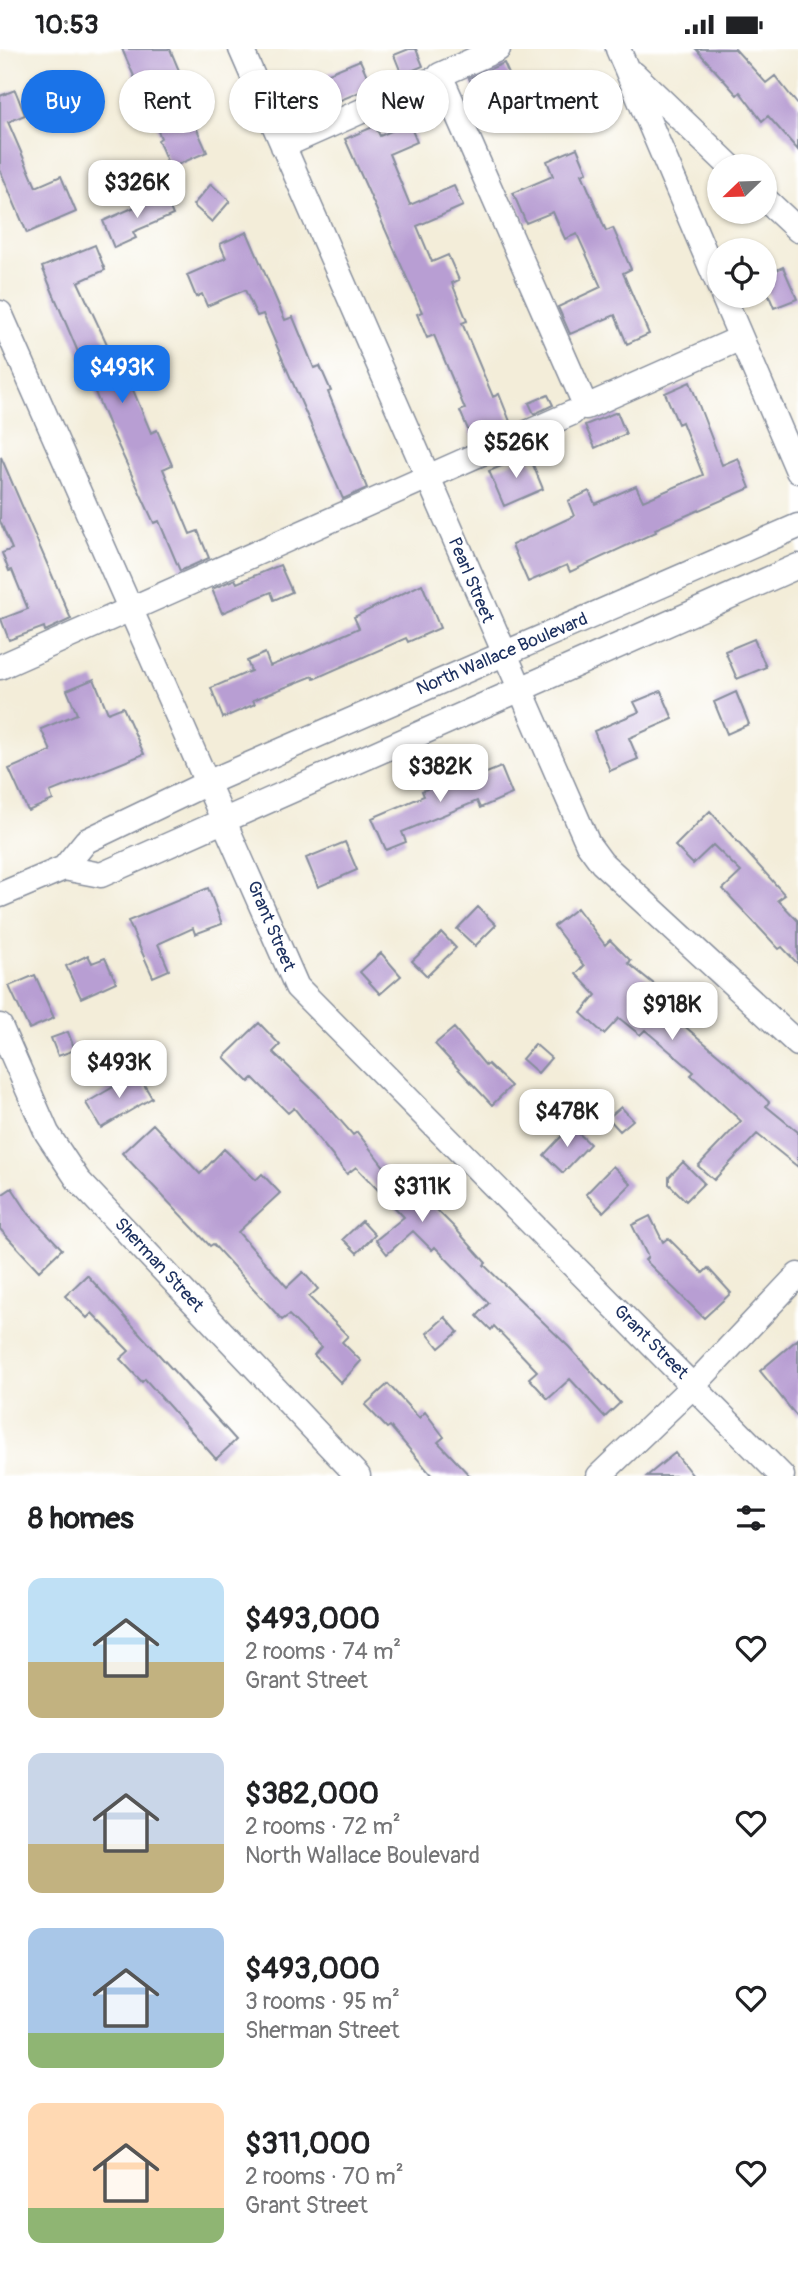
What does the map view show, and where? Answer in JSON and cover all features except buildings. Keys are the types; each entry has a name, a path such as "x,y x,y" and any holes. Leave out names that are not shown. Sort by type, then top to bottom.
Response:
{"street":[{"name":"Pearl Street","path":"241,49 588,844 602,863 798,1044"},
{"path":"498,49 440,75 586,407 741,338"},
{"path":"622,58 718,154"},
{"path":"622,58 707,258"},
{"path":"283,146 356,114"},
{"path":"777,210 798,230"},
{"path":"728,308 798,471"},
{"name":"Grant Street","path":"0,313 297,987 782,1476"},
{"path":"0,667 572,413"},
{"name":"North Wallace Boulevard","path":"0,895 64,868 86,841 207,782 798,526"},
{"path":"64,868 101,875 798,566"},
{"name":"Sherman Street","path":"0,1026 47,1133 78,1179 358,1476"},
{"path":"599,1476 694,1385 798,1275"}]}
